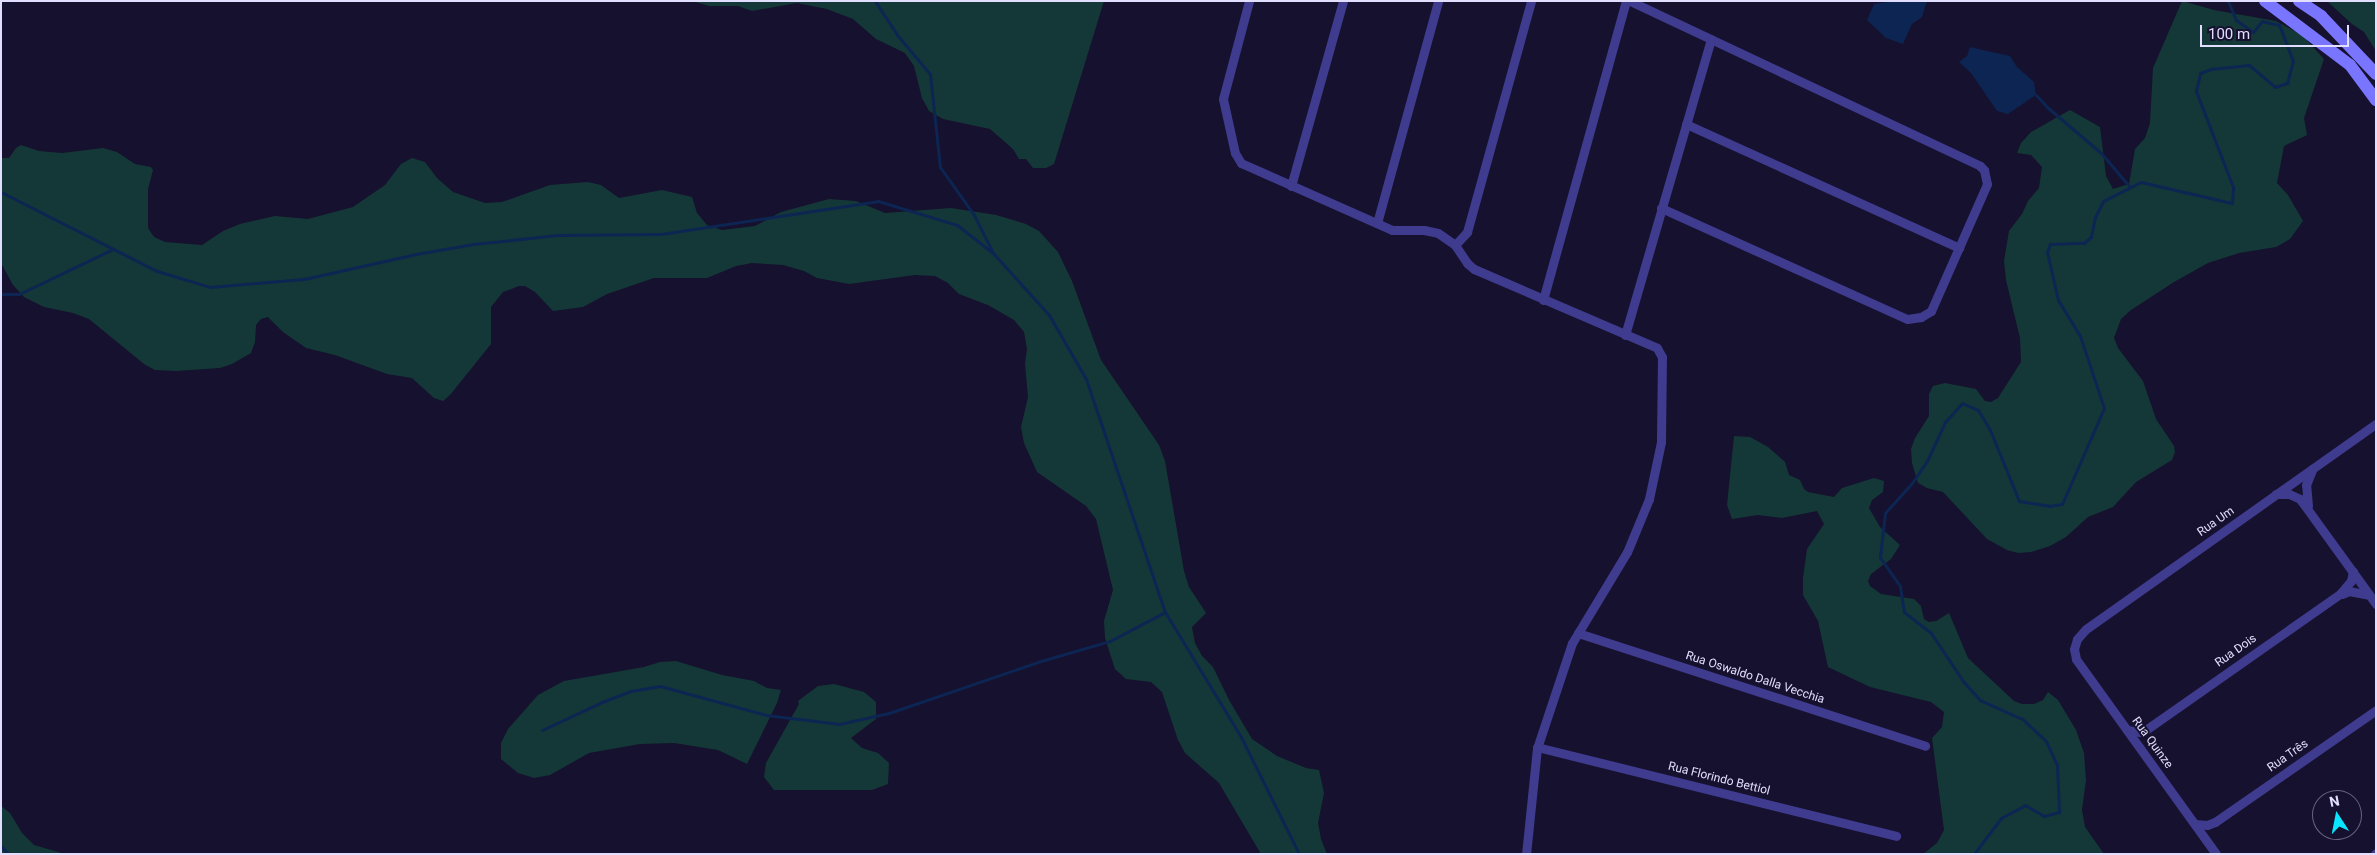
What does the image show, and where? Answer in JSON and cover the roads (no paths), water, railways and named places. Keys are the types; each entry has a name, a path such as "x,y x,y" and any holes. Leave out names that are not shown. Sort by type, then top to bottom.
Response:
{"main road":[{"path":"2265,1 2350,65 2376,100"},
{"path":"2299,1 2321,16 2376,74"}],"street":[{"path":"1249,1 1222,99 1235,153 1245,166 1398,231 1431,231 1444,236 1455,245 1467,263 1474,269 1657,348 1662,357 1661,442 1649,499 1627,552 1572,643 1537,747 1526,854"},
{"path":"1291,186 1343,1"},
{"path":"1377,223 1438,1"},
{"path":"1455,245 1467,232 1531,1"},
{"path":"1543,300 1628,1 1980,166 1984,170 1987,184 1931,312 1921,317 1907,319 1661,208"},
{"path":"1625,335 1710,39"},
{"path":"1686,124 1959,248"},
{"name":"Rua Um","path":"2076,644 2077,639 2086,629 2313,468 2372,430 2376,424"},
{"path":"2309,508 2306,485 2313,468"},
{"path":"2276,494 2289,494 2300,499 2309,508 2376,604"},
{"name":"Rua Dois","path":"2147,729 2340,594 2351,581 2353,571"},
{"path":"2340,594 2349,591 2369,595"},
{"name":"Rua Oswaldo Dalla Vecchia","path":"1578,633 1925,746"},
{"name":"Rua Quinze","path":"2076,644 2076,659 2216,854"},
{"name":"Rua Três","path":"2194,824 2207,825 2215,822 2376,710"},
{"path":"2127,730 2140,732 2147,729"},
{"path":"2142,750 2141,742 2147,729"},
{"name":"Rua Florindo Bettiol","path":"1537,747 1896,836"},
{"path":"2209,844 2211,828 2215,822"}],"water":[{"path":"1895,1 1927,1 1922,17 1912,24 1903,44 1886,38 1867,20 1874,4"},
{"path":"1970,47 2010,56 2017,67 2034,82 2036,95 2008,114 1997,111 1971,73 1959,62 1967,56"}],"waterway":[{"path":"875,1 898,36 930,74 940,167 974,215 993,253 1049,315 1086,379 1165,612 1241,737 1299,854"},
{"path":"1974,854 2001,818 2025,805 2044,816 2059,812 2057,765 2046,741 2022,719 1980,700 1963,681 1931,633 1904,612 1900,586 1880,557 1885,513 1912,483 1927,461 1945,422 1962,403 1978,410 1990,430 2019,501 2049,506 2062,504 2104,408 2080,336 2058,300 2047,252 2050,244 2084,243 2091,237 2095,217 2103,201 2141,182 2232,203 2233,187 2196,91 2200,73 2211,69 2249,65 2275,87 2287,83 2293,61 2279,25 2262,21 2253,32 2236,20 2228,1"},
{"path":"2036,95 2047,107 2101,153 2129,186"},
{"path":"1,192 157,271 210,287 304,279 416,254 473,244 558,235 661,234 878,201 957,225 993,253"},
{"path":"1,294 19,294 113,249"},
{"path":"542,730 602,702 631,691 660,686 766,715 839,724 889,713 1041,661 1110,641 1165,612"},
{"path":"1,846 8,854"}]}
